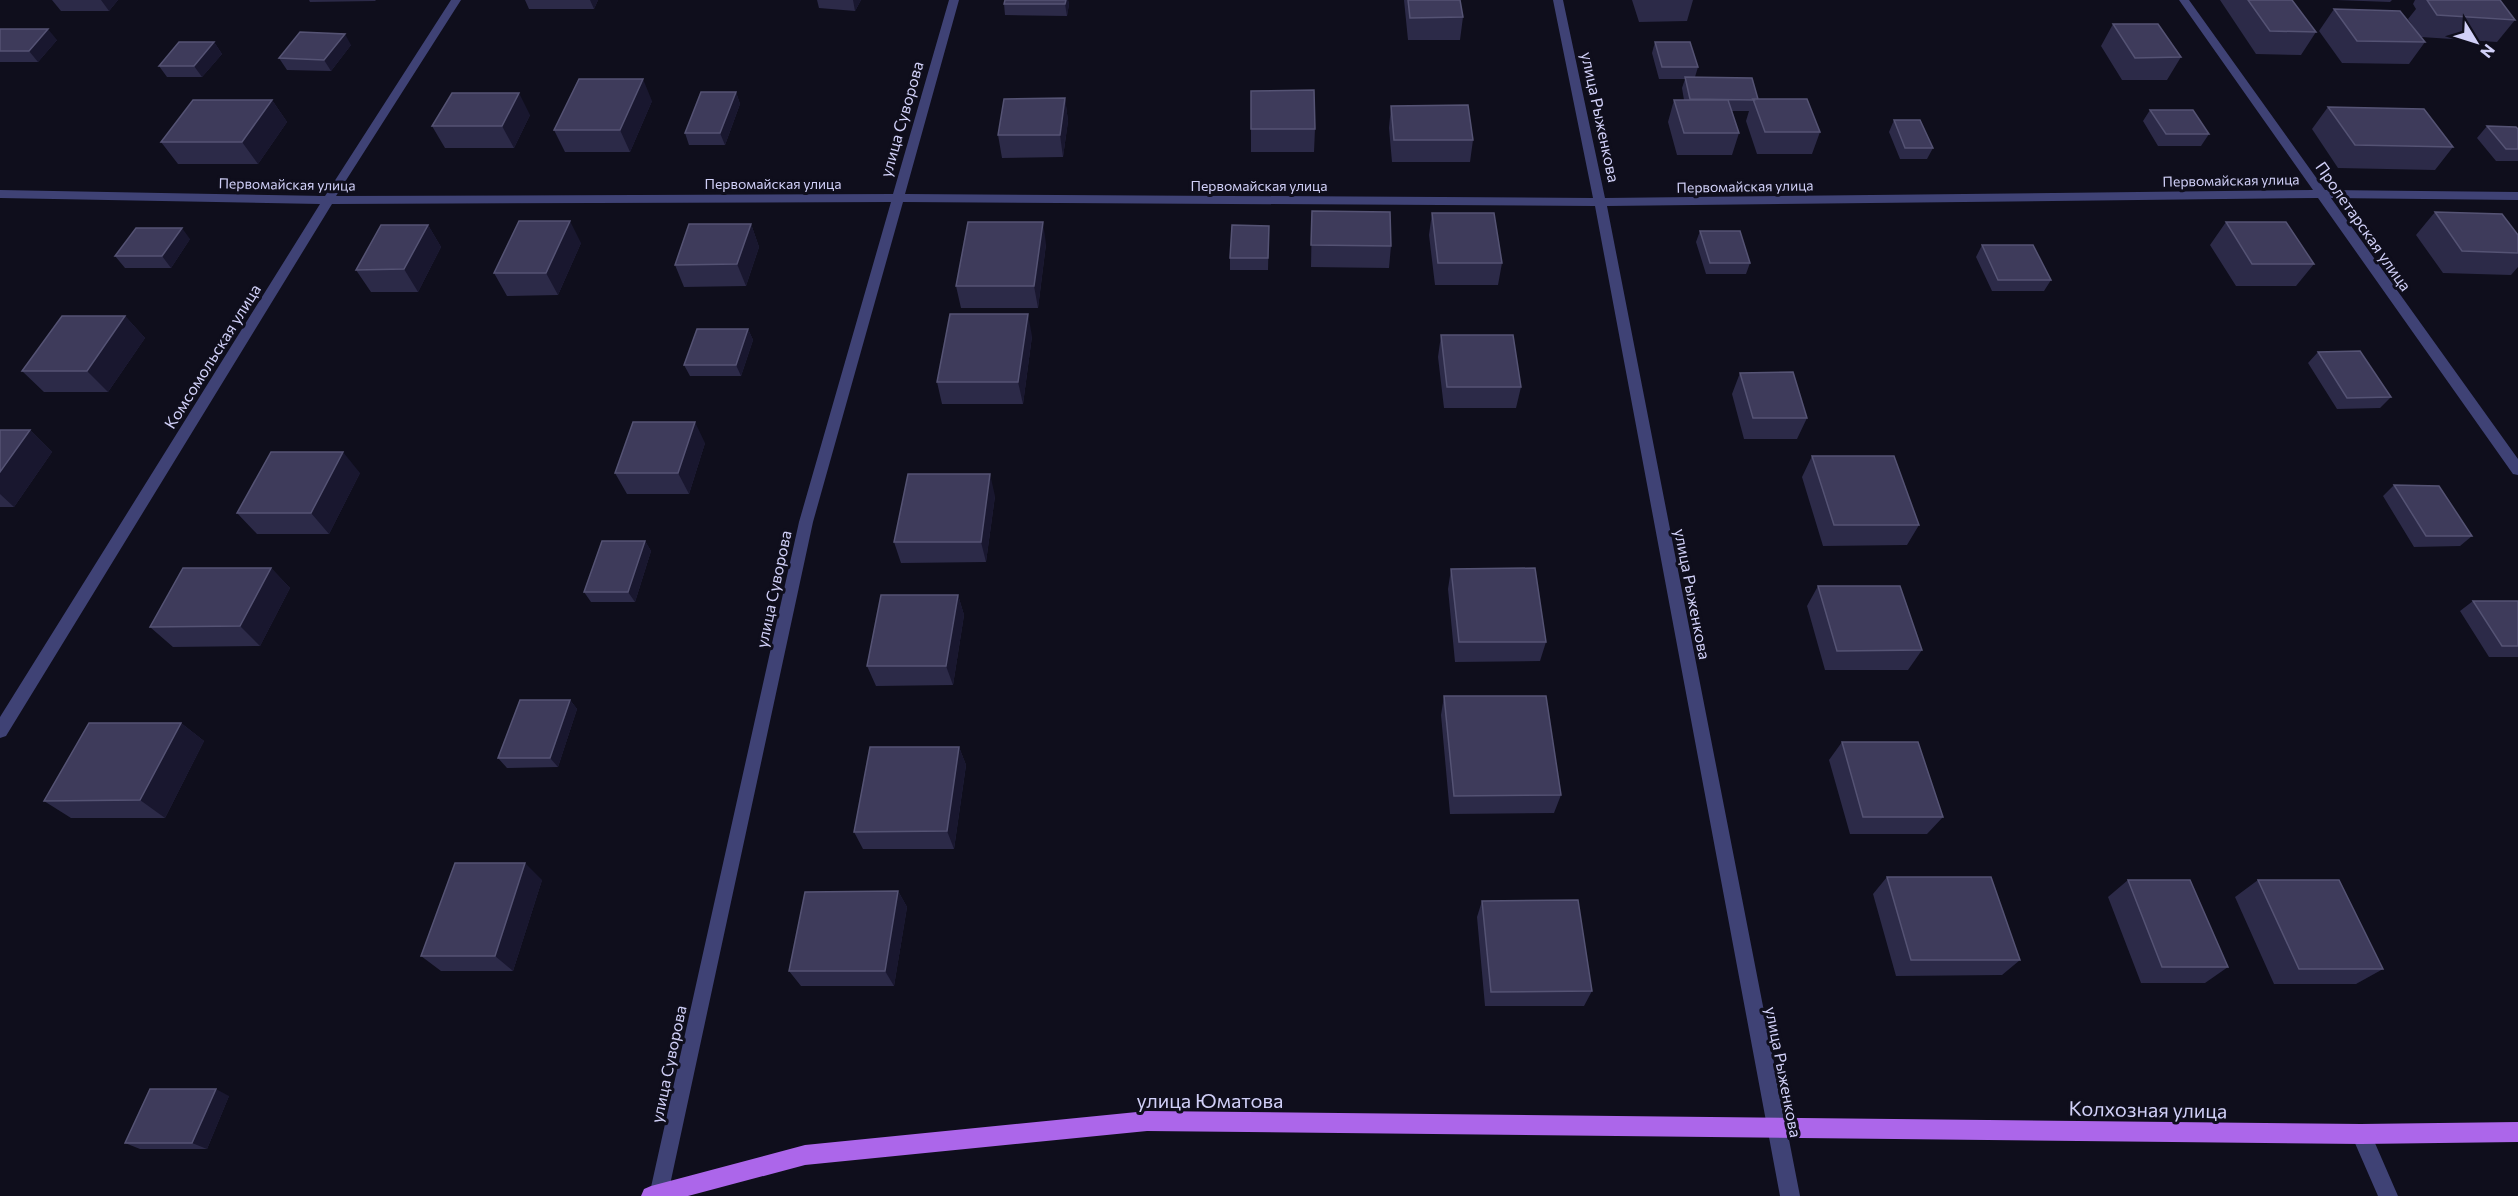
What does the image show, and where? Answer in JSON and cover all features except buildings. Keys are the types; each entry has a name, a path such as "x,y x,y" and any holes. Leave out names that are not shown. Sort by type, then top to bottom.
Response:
{"main road":[{"name":"улица Юматова","path":"654,1195 806,1155 1147,1121 1777,1128"},
{"name":"Колхозная улица","path":"1777,1128 2361,1134 2518,1132"}],"street":[{"name":"Комсомольская улица","path":"0,731 328,200 456,0"},
{"name":"улица Суворова","path":"654,1195 806,522 954,0"},
{"name":"улица Рыженкова","path":"1558,0 1600,202 1790,1196"},
{"name":"Пролетарская улица","path":"2184,0 2518,470"},
{"name":"Первомайская улица","path":"0,194 328,200 897,198 1600,202 2321,194 2518,196"},
{"path":"2361,1134 2388,1196"}]}
